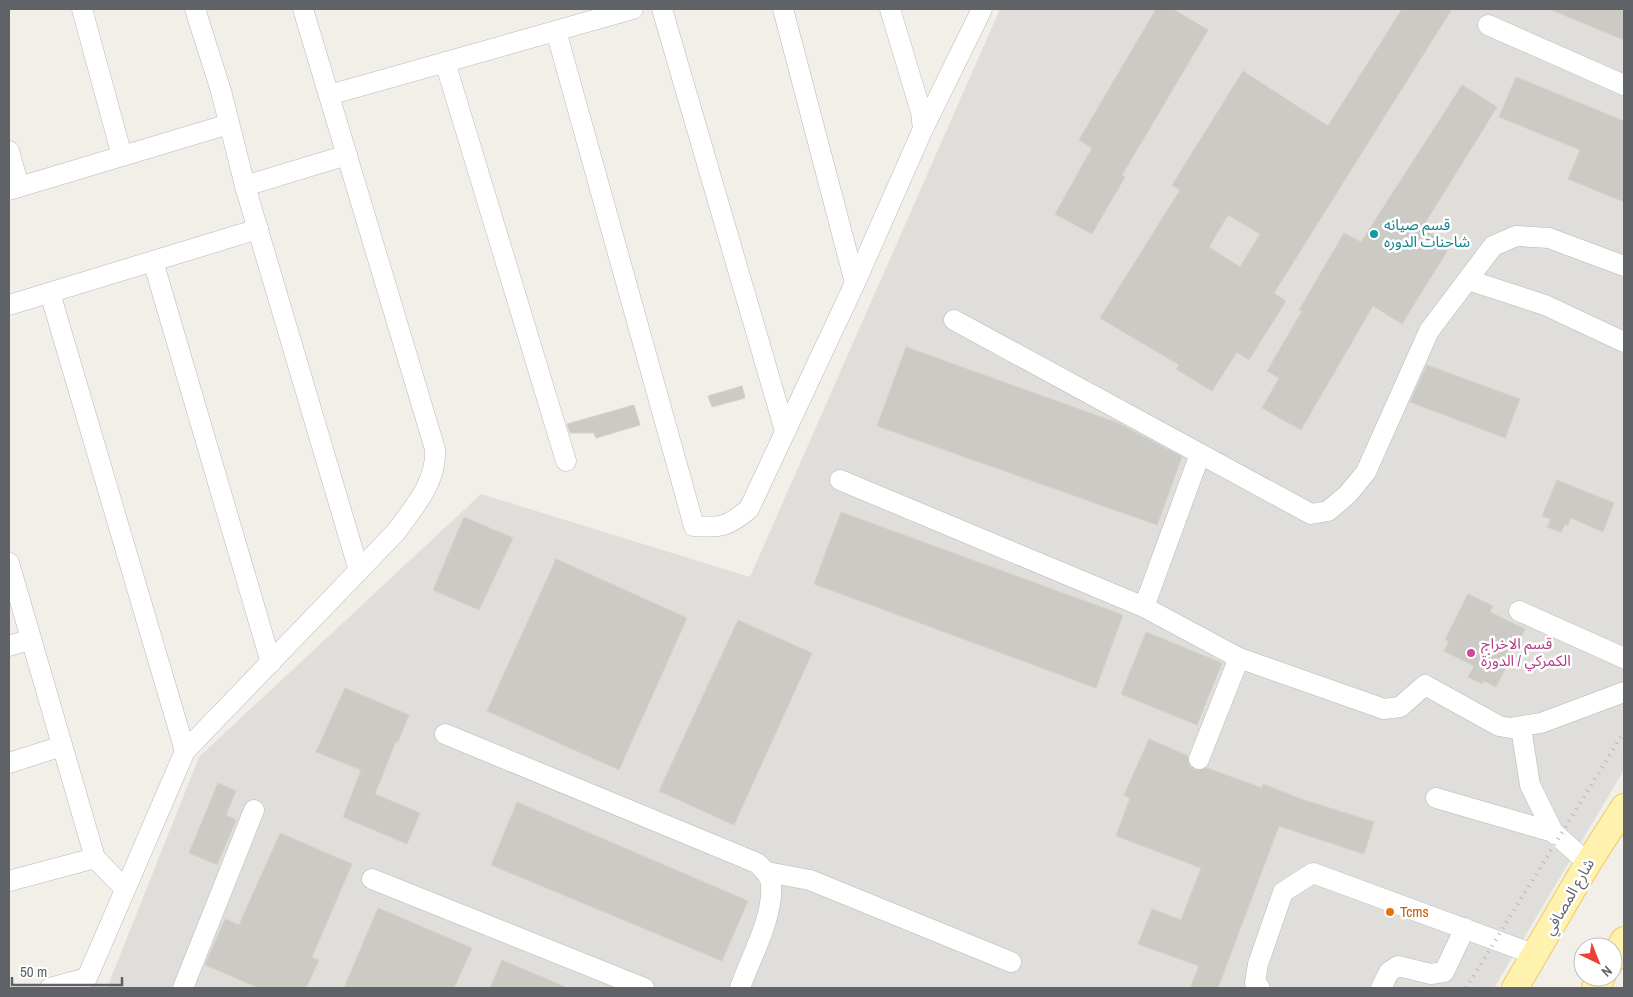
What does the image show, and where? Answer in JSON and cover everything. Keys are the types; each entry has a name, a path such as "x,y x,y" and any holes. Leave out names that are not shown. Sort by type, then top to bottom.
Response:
{"main road":[{"name":"شارع المصافي","path":"1515,988 1588,862 1624,807"}],"street":[{"path":"82,9 122,156"},
{"path":"195,9 245,186 359,571"},
{"path":"50,988 85,983 185,751 396,532 428,484 436,461 435,449 303,9"},
{"path":"329,96 633,9"},
{"path":"662,9 785,431"},
{"path":"783,9 855,282"},
{"path":"890,9 921,112 923,129"},
{"path":"556,31 694,526 718,528 736,519 749,509 855,282 923,129 982,9"},
{"path":"1488,25 1624,85"},
{"path":"445,62 566,460"},
{"path":"9,151 14,189 229,124"},
{"path":"245,186 347,155"},
{"path":"9,305 258,230"},
{"path":"954,320 1310,514 1328,511 1348,494 1366,472 1429,330 1493,246 1516,236 1549,238 1624,266"},
{"path":"153,261 271,663"},
{"path":"1468,280 1545,305 1624,342"},
{"path":"50,293 185,751"},
{"path":"1144,607 1200,454"},
{"path":"840,480 1144,607 1239,658 1384,709 1400,707 1426,685 1499,726 1521,728 1624,692"},
{"path":"9,563 95,858 125,889"},
{"path":"1519,611 1624,658"},
{"path":"9,646 31,639"},
{"path":"1199,759 1239,658"},
{"path":"1521,728 1530,785 1553,832 1588,862"},
{"path":"445,734 757,863 767,872 771,884 770,908 740,988"},
{"path":"9,763 62,746"},
{"path":"1436,798 1553,832"},
{"path":"183,988 254,810"},
{"path":"9,881 95,858"},
{"path":"767,872 810,880 1011,962"},
{"path":"1260,988 1255,983 1258,964 1283,892 1312,873 1536,954"},
{"path":"372,879 644,988"},
{"path":"1382,988 1389,972 1398,966 1431,974 1444,972 1465,928"}],"shaded area":[{"path":"1000,9 1624,10 1624,770 1494,988 107,988 199,757 481,494 750,577"}],"building":[{"path":"1156,9 1173,9 1208,30 1122,175 1125,177 1092,234 1055,214 1092,148 1079,140"},
{"path":"1402,9 1452,9 1274,293 1286,301 1249,360 1237,352 1212,391 1176,369 1179,365 1100,318 1180,190 1172,185 1243,71 1328,126","holes":["1228,215 1260,234 1240,267 1209,247"]},
{"path":"1549,9 1624,9 1624,40"},
{"path":"1516,77 1624,121 1624,202 1568,179 1580,150 1499,117"},
{"path":"1462,85 1497,107 1422,228 1451,245 1402,324 1373,306 1301,430 1262,408 1279,378 1267,371 1302,311 1299,310 1344,233 1361,242"},
{"path":"906,347 1118,423 1182,457 1157,525 877,426"},
{"path":"1427,365 1520,399 1505,438 1410,402"},
{"path":"742,386 745,398 712,407 708,396"},
{"path":"634,405 640,425 596,438 594,433 570,433 567,424"},
{"path":"1557,480 1614,503 1603,532 1571,518 1561,532 1547,527 1551,519 1542,516"},
{"path":"841,512 1123,615 1096,688 814,584"},
{"path":"464,517 513,538 479,610 433,590"},
{"path":"556,559 687,618 619,770 487,711"},
{"path":"1468,594 1493,606 1490,612 1525,629 1496,687 1484,681 1482,684 1468,677 1474,666 1444,651 1449,641 1445,640"},
{"path":"738,620 812,653 734,825 659,791"},
{"path":"1146,632 1222,663 1197,725 1121,694"},
{"path":"345,688 409,715 398,742 396,741 375,794 420,813 407,844 343,817 361,770 316,752"},
{"path":"1149,739 1188,756 1189,766 1195,770 1207,768 1262,788 1263,784 1301,799 1374,822 1364,854 1279,826 1218,988 1190,988 1199,966 1138,944 1152,909 1181,920 1201,868 1116,836 1130,798 1124,795"},
{"path":"218,783 236,791 226,815 236,820 217,865 189,853"},
{"path":"517,802 748,901 722,961 491,865"},
{"path":"280,833 352,864 312,957 319,960 306,988 259,988 205,965 225,919 239,925"},
{"path":"378,908 472,948 454,988 344,988"},
{"path":"502,960 568,988 490,988"}],"railway":[{"path":"1466,988 1624,732"}],"place":[{"name":"قسم صيانه شاحنات الدوره","path":"1374,234"},
{"name":"قسم الاخراج الكمركي / الدورة","path":"1471,653"},
{"name":"Tcms","path":"1390,912"}]}
